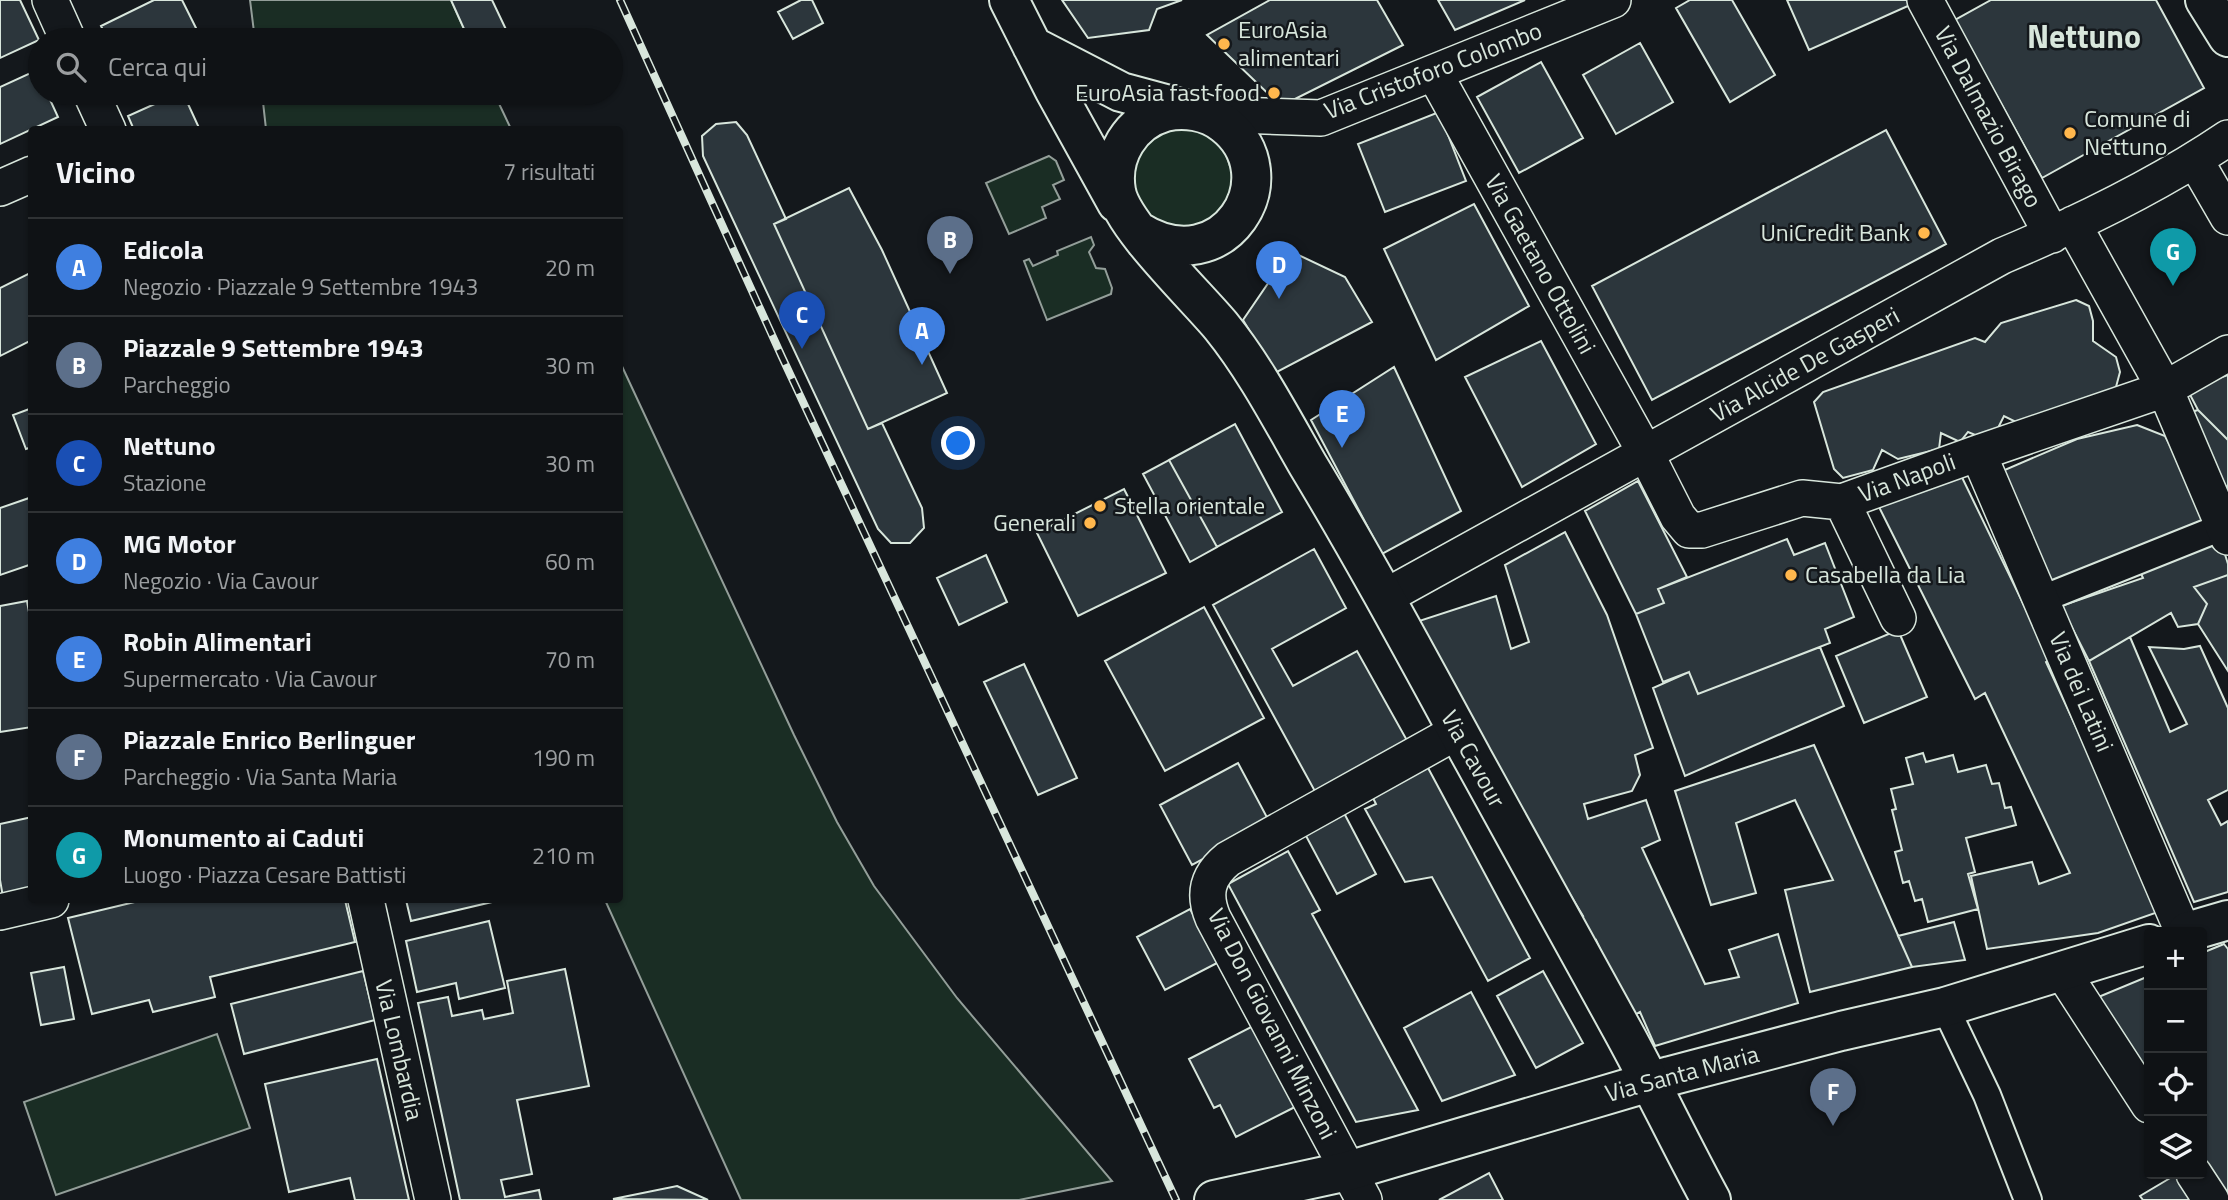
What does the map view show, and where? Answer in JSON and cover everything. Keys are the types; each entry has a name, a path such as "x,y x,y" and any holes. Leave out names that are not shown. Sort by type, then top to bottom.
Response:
{"main road":[{"path":"2205,0 2228,37"},
{"path":"1019,20 1121,92 1197,112 1223,123 1236,136 1246,151 1251,169 1251,187 1246,205 1236,222 1219,237 1199,245 1177,247 1155,241 1131,222 1116,194 1114,173 1119,152 1130,134 1146,120 1165,112 1197,112"},
{"name":"Via Cavour","path":"1019,20 1094,164 1131,222 1222,327 1261,385 1385,597 1711,1200"},
{"name":"Via Santa Maria","path":"1229,1197 1356,1186 1649,1082 1841,1031 1945,1007 2144,946"}],"street":[{"path":"50,0 63,28"},
{"name":"Via Cristoforo Colombo","path":"1197,112 1321,118 1613,0"},
{"name":"Via Dalmazio Birago","path":"1925,0 2062,229 2165,389 2225,532"},
{"name":"Via Gaetano Ottolini","path":"1434,73 1646,454"},
{"path":"97,105 106,126"},
{"name":"Via Alcide De Gasperi","path":"1385,597 2001,256 2062,229 2195,160 2228,138"},
{"path":"2195,160 2228,217"},
{"path":"0,188 28,176"},
{"name":"Via Napoli","path":"1646,454 1678,517 1689,530 1702,530 1802,499 1842,502 2165,389 2228,353"},
{"name":"Via dei Latini","path":"1978,453 2042,599 2209,929"},
{"path":"1842,502 1898,618"},
{"path":"2042,599 2225,532"},
{"name":"Via Don Giovanni Minzoni","path":"1356,1186 1213,918 1208,906 1208,886 1219,867 1228,859 1458,731"},
{"path":"0,912 38,903"},
{"name":"Via Lombardia","path":"367,903 433,1200"},
{"path":"2062,971 2144,1097"},
{"path":"1945,1007 1987,1095 2028,1200"},
{"path":"2197,1179 2211,1200"}],"green space":[{"path":"250,0 451,0 464,28 254,28"},
{"path":"263,105 500,105 510,126 266,126"},
{"path":"1189,125 1221,140 1237,187 1207,227 1157,225 1134,199 1132,163 1154,133"},
{"path":"1049,156 1056,161 1064,180 1053,185 1060,199 1042,207 1046,218 1009,234 986,183"},
{"path":"1091,237 1094,245 1089,252 1096,268 1105,269 1112,288 1111,294 1047,320 1024,261 1029,259 1033,266 1058,255 1057,251"},
{"path":"623,368 794,735 837,822 874,886 957,998 1112,1181 1019,1200 741,1200 606,903 623,903"},
{"path":"217,1034 250,1128 56,1195 24,1102"}],"building":[{"path":"0,0 20,0 33,28 28,28 28,45 0,58"},
{"path":"154,0 182,0 196,28 102,28 101,26"},
{"path":"451,0 492,0 505,28 464,28"},
{"path":"801,0 812,0 823,23 793,39 778,12"},
{"path":"1062,0 1182,0 1157,9 1149,30 1088,38"},
{"path":"1270,0 1377,0 1403,45 1281,106 1207,35"},
{"path":"1438,0 1525,0 1455,30"},
{"path":"1690,0 1732,0 1775,75 1730,102 1676,8"},
{"path":"1787,0 1916,0 1917,2 1809,50"},
{"name":"Comune di Nettuno","path":"1991,0 2156,0 2204,88 2042,178 1955,20"},
{"path":"1640,43 1673,102 1616,134 1583,75"},
{"path":"1541,62 1583,138 1519,173 1477,97"},
{"path":"28,74 28,105 52,105 58,117 39,126 28,126 28,131 0,144 0,87"},
{"path":"152,105 189,105 198,126 132,126 128,116"},
{"path":"1439,112 1466,181 1385,212 1358,144"},
{"path":"736,122 747,135 786,219 774,224 868,429 882,423 922,508 924,528 910,543 891,543 878,529 703,156 702,136 716,124"},
{"path":"1886,130 1946,244 1652,400 1592,286"},
{"path":"849,188 882,250 947,393 868,429 774,224"},
{"path":"1474,204 1529,306 1436,360 1384,249"},
{"path":"1290,251 1345,277 1372,322 1275,373 1243,320"},
{"path":"28,274 28,342 0,356 0,288"},
{"path":"2076,300 2089,306 2093,321 2093,341 2116,357 2120,372 2116,387 2102,399 2020,424 2004,416 1997,430 1980,437 1968,432 1960,442 1941,433 1939,449 1898,459 1882,450 1873,470 1843,478 1834,469 1814,402 1823,392 1975,338 1985,342 2001,323"},
{"path":"1541,341 1596,444 1522,487 1465,377"},
{"path":"1394,367 1461,511 1382,554 1311,420"},
{"path":"2228,375 2228,440 2198,410 2187,389"},
{"path":"28,409 28,448 26,449 13,415"},
{"path":"2198,410 2228,440 2228,490 2185,414"},
{"path":"1235,424 1282,512 1217,547 1169,460"},
{"path":"2137,425 2165,436 2212,525 2046,587 2000,472 2077,439"},
{"path":"1169,460 1217,547 1190,562 1143,474"},
{"path":"1956,465 2050,659 2046,662 2161,911 2098,933 1987,949 1971,876 2032,862 2039,884 2070,873 1985,693 1975,699 1878,505"},
{"path":"1638,481 1687,577 1658,589 1664,603 1636,614 1585,511"},
{"path":"1124,489 1166,573 1078,616 1037,533"},
{"path":"28,498 28,565 0,575 0,508"},
{"path":"1565,532 1607,615 1653,748 1635,755 1640,775 1632,791 1584,804 1588,819 1646,800 1660,840 1642,848 1705,984 1739,977 1729,950 1778,934 1798,1003 1655,1046 1640,1012 1631,1017 1596,940 1589,945 1577,918 1583,916 1534,835 1419,621 1496,596 1511,649 1529,642 1505,565"},
{"path":"2219,535 2228,564 2228,575 2194,587 2207,604 2198,624 2178,627 2171,613 2089,661 2061,606 2143,578 2137,565"},
{"path":"1787,539 1794,555 1825,543 1854,617 1825,629 1830,643 1698,694 1689,672 1663,682 1636,614 1664,603 1658,589"},
{"path":"1314,549 1346,608 1272,649 1293,686 1357,651 1409,744 1317,795 1213,605"},
{"path":"986,555 1007,602 959,625 937,578"},
{"path":"2228,575 2228,671 2198,624 2207,604 2194,587"},
{"path":"27,601 28,728 0,732 0,606"},
{"path":"1204,607 1264,718 1165,771 1105,661"},
{"path":"1898,630 1927,697 1864,723 1836,656"},
{"path":"2130,637 2170,732 2187,724 2149,647 2184,649 2200,646 2228,708 2228,790 2208,800 2221,825 2228,821 2228,892 2194,902 2089,661"},
{"path":"1820,647 1844,706 1685,776 1653,688 1689,672 1698,694"},
{"path":"1024,664 1077,778 1038,795 984,682"},
{"path":"1814,745 1912,967 1810,992 1785,890 1833,880 1795,800 1736,823 1756,893 1711,905 1675,791"},
{"path":"1923,753 1926,762 1953,755 1958,772 1986,765 1992,784 1999,783 2005,808 2011,807 2016,825 1966,838 1975,872 1968,874 1978,909 1928,922 1922,899 1915,901 1909,881 1903,883 1895,852 1902,850 1892,810 1896,809 1891,789 1913,784 1906,758"},
{"path":"1238,763 1270,823 1192,865 1160,805"},
{"path":"1427,766 1530,958 1488,981 1432,877 1405,882 1365,809 1376,804 1372,796"},
{"path":"1344,813 1376,874 1337,894 1305,834"},
{"path":"28,818 28,898 4,903 0,880 0,824"},
{"path":"1288,851 1320,910 1312,914 1418,1110 1356,1122 1228,884"},
{"path":"130,903 346,903 355,942 210,977 215,997 153,1012 149,1000 92,1014 68,918"},
{"path":"407,903 488,903 411,921"},
{"path":"1190,909 1219,962 1165,990 1137,937"},
{"path":"489,921 505,988 459,999 456,983 417,992 406,941"},
{"path":"1954,922 1965,960 1912,967 1898,936"},
{"path":"2224,944 2228,949 2228,1200 2207,1172 2207,951"},
{"path":"64,967 74,1019 41,1025 31,973"},
{"path":"565,969 589,1086 517,1100 532,1174 501,1180 505,1197 539,1190 541,1200 460,1200 418,1003 448,997 452,1016 482,1010 484,1019 513,1013 507,981"},
{"path":"363,971 375,1020 244,1054 231,1004"},
{"path":"1543,971 1583,1043 1536,1068 1497,996"},
{"path":"2144,978 2144,1074 2096,998"},
{"path":"1471,992 1515,1075 1442,1101 1404,1028"},
{"path":"1253,1026 1295,1107 1236,1137 1220,1105 1214,1108 1189,1059"},
{"path":"377,1059 409,1200 355,1200 350,1178 289,1192 265,1084"},
{"path":"1489,1173 1503,1200 1439,1200"},
{"path":"2169,1179 2180,1179 2195,1200 2143,1200 2140,1196"},
{"path":"677,1186 708,1200 613,1199"}],"railway":[{"path":"620,0 782,357 1176,1200"}],"place":[{"name":"EuroAsia alimentari","path":"1224,44"},
{"name":"EuroAsia fast food","path":"1274,93"},
{"name":"Comune di Nettuno","path":"2070,133"},
{"name":"UniCredit Bank","path":"1924,233"},
{"name":"Piazzale 9 Settembre 1943","path":"950,274"},
{"name":"Monumento ai Caduti","path":"2173,286"},
{"name":"MG Motor","path":"1279,299"},
{"name":"Nettuno","path":"802,349"},
{"name":"Edicola","path":"922,365"},
{"name":"Robin Alimentari","path":"1342,448"},
{"name":"Stella orientale","path":"1100,506"},
{"name":"Generali","path":"1090,523"},
{"name":"Casabella da Lia","path":"1791,575"},
{"name":"Piazzale Enrico Berlinguer","path":"1833,1126"}],"district":[{"name":"Nettuno","path":"2084,37"}]}
